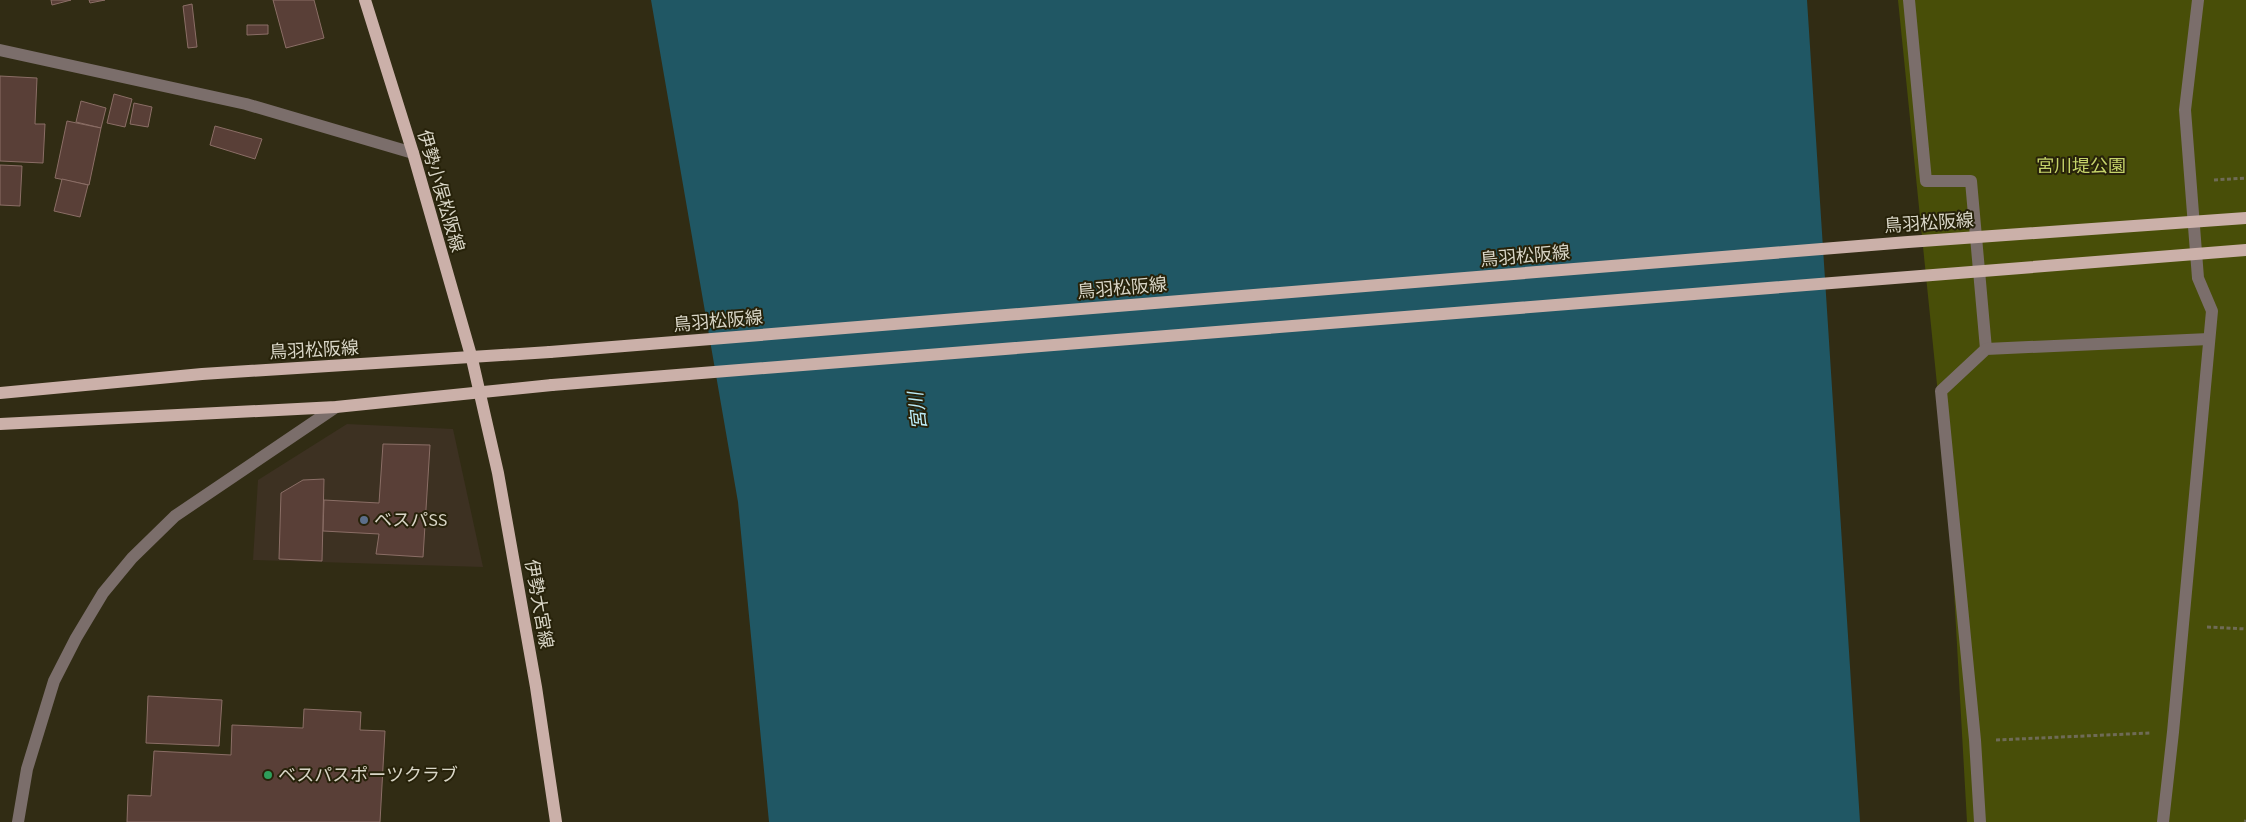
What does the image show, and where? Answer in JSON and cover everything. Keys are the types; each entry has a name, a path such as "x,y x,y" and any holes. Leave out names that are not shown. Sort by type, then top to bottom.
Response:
{"main road":[{"name":"伊勢小俣松阪線","path":"364,0 413,154 472,359 479,393"},
{"name":"鳥羽松阪線","path":"0,394 202,374 472,359 1898,243 2246,218"},
{"path":"0,424 336,407 552,385 2246,250"},
{"name":"伊勢大宮線","path":"479,393 503,502 536,687 556,822"}],"street":[{"path":"1909,0 1926,180 1970,181 1986,349"},
{"path":"2163,822 2212,311 2198,278 2185,110 2198,0"},
{"path":"0,50 246,104 413,154"},
{"path":"1980,822 1975,740 1941,391 1986,349 2210,339"},
{"path":"18,822 27,769 54,681 76,638 103,593 132,558 175,516 336,407"}],"path":[{"path":"2190,182 2246,178"},
{"path":"2182,626 2246,628"},
{"path":"1975,740 2173,732"}],"shaded area":[{"name":"ベスパSS","path":"347,424 453,429 483,567 253,560 258,480"}],"green space":[{"name":"宮川堤公園","path":"1898,0 2246,0 2246,822 1967,822 1949,503"}],"water":[{"name":"宮川","path":"651,0 1807,0 1860,822 769,822 738,502"}],"building":[{"path":"51,0 71,0 52,5"},
{"path":"89,0 105,0 90,3"},
{"path":"273,0 314,0 324,38 286,48"},
{"path":"192,4 197,47 188,48 183,6"},
{"path":"247,25 268,25 268,34 247,35"},
{"path":"0,76 37,78 35,124 45,124 43,163 0,161"},
{"path":"114,94 132,99 125,127 107,123"},
{"path":"81,101 106,108 101,128 76,122"},
{"path":"134,103 152,107 148,127 130,124"},
{"path":"67,121 101,128 89,185 55,178"},
{"path":"215,126 262,139 255,159 210,145"},
{"path":"0,165 22,166 20,206 0,205"},
{"path":"62,179 88,185 80,217 54,211"},
{"path":"383,444 430,445 423,557 376,554 379,534 323,531 324,500 379,503"},
{"path":"324,479 322,561 279,559 281,493 303,480"},
{"path":"148,696 222,700 219,746 146,743"},
{"name":"ベスパスポーツクラブ","path":"304,709 361,712 360,730 385,731 380,822 127,822 128,795 151,796 154,751 231,755 232,725 303,728"}],"place":[{"name":"ベスパSS","path":"364,520"},
{"name":"ベスパスポーツクラブ","path":"268,775"}]}
